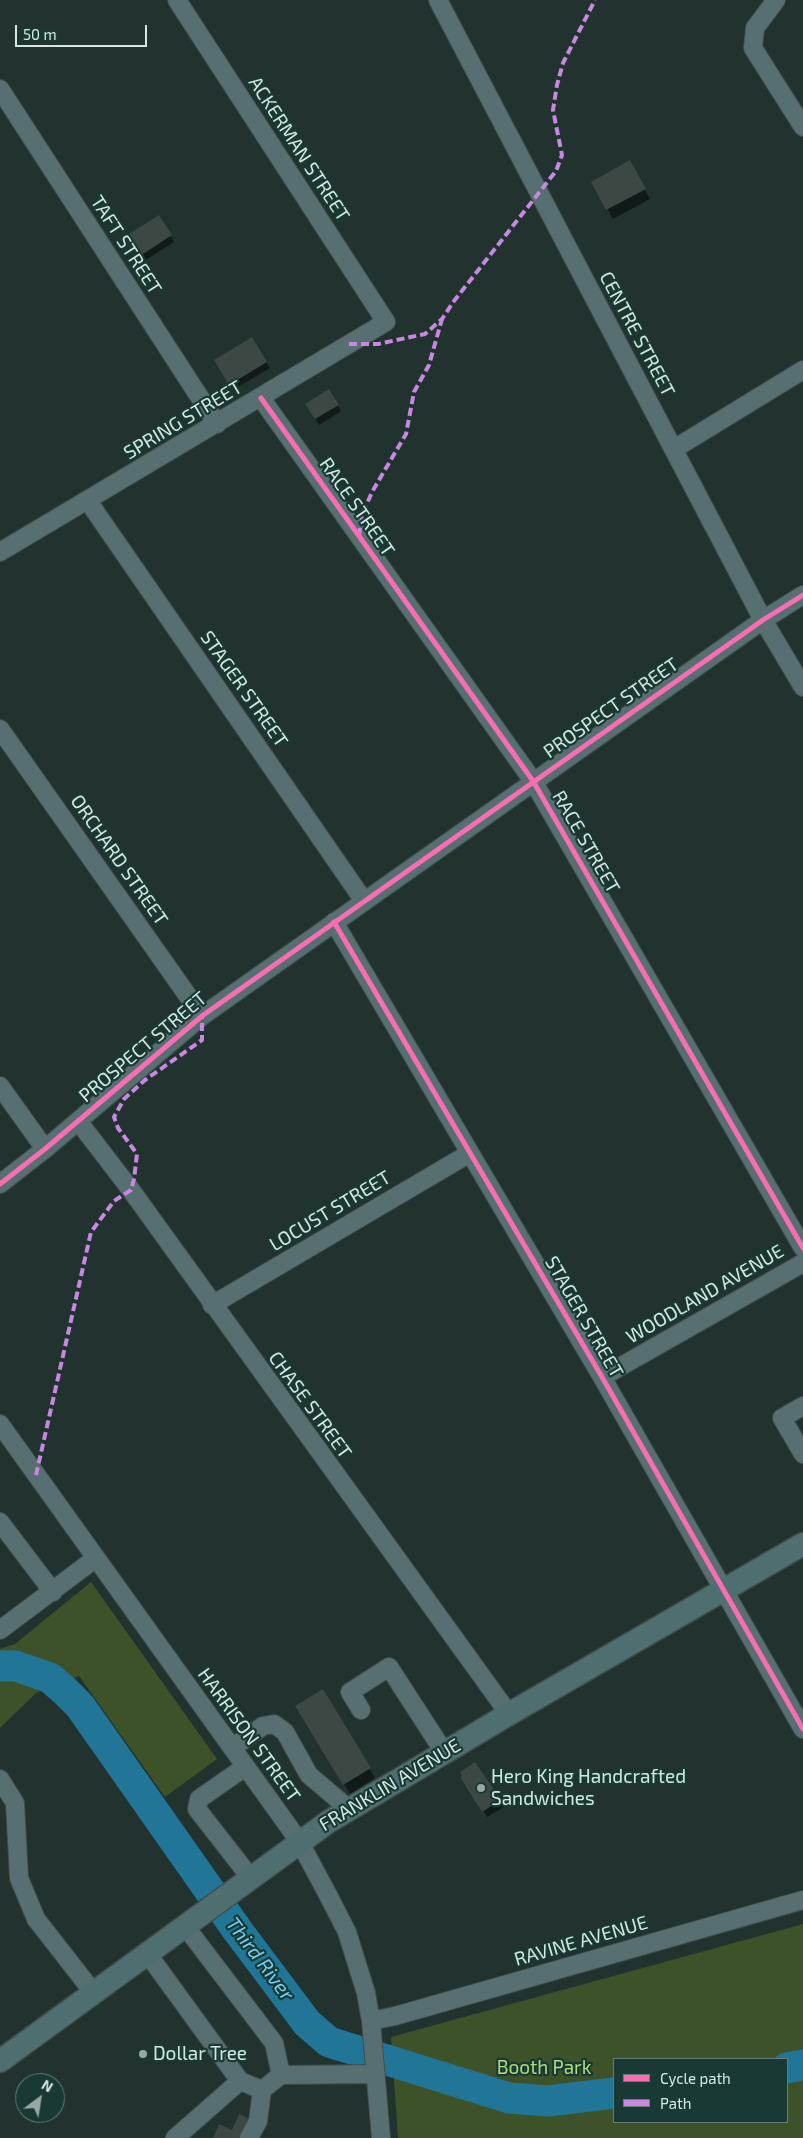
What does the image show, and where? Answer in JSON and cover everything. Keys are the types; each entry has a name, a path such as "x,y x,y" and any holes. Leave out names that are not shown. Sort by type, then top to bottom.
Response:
{"main road":[{"name":"FRANKLIN AVENUE","path":"0,2061 299,1841 349,1808 803,1544"}],"street":[{"name":"ACKERMAN STREET","path":"177,0 386,322"},
{"name":"CENTRE STREET","path":"438,0 763,620 803,686"},
{"path":"776,0 754,28 753,48 803,127"},
{"name":"TAFT STREET","path":"0,89 217,424"},
{"name":"SPRING STREET","path":"0,552 386,322"},
{"path":"674,449 803,370"},
{"name":"RACE STREET","path":"261,398 533,781 803,1248"},
{"name":"STAGER STREET","path":"88,501 364,901"},
{"name":"PROSPECT STREET","path":"0,1184 45,1149 202,1016 533,781 763,620 803,595"},
{"name":"ORCHARD STREET","path":"0,729 202,1016"},
{"name":"STAGER STREET","path":"334,922 724,1589 798,1709 803,1729"},
{"path":"0,1086 45,1149"},
{"name":"CHASE STREET","path":"78,1121 509,1714"},
{"name":"LOCUST STREET","path":"212,1305 470,1153"},
{"name":"WOODLAND AVENUE","path":"602,1378 803,1263"},
{"path":"803,1406 782,1418 803,1454"},
{"name":"HARRISON STREET","path":"0,1424 299,1841 347,1932 361,1974 371,2026 381,2138"},
{"path":"0,1522 53,1592"},
{"path":"4,1628 96,1558"},
{"path":"361,1710 350,1692 388,1667 444,1752"},
{"path":"232,1748 264,1726 274,1724 285,1732 309,1775 349,1808"},
{"path":"244,1881 198,1809 200,1799 245,1767"},
{"path":"0,1779 16,1803 19,1878 36,1919 93,1992"},
{"name":"RAVINE AVENUE","path":"371,2026 394,2016 803,1900"},
{"path":"191,1921 274,2044 281,2075"},
{"path":"147,1953 240,2081 262,2090"},
{"path":"249,2138 258,2121 262,2090 281,2075 376,2079"},
{"path":"175,2138 240,2081"}],"green space":[{"path":"91,1582 217,1759 165,1797 79,1676 36,1693 0,1728 0,1649 15,1644"},
{"name":"Booth Park","path":"803,1924 803,2138 398,2138 391,2037"}],"building":[{"path":"630,160 646,189 606,210 591,182"},
{"path":"159,215 172,235 140,256 126,236"},
{"path":"252,337 267,362 229,385 214,360"},
{"path":"329,389 339,405 315,419 305,404"},
{"path":"323,1689 371,1768 343,1785 295,1706"},
{"name":"Hero King Handcrafted Sandwiches","path":"475,1762 501,1800 482,1812 460,1777 462,1776 460,1772"},
{"path":"239,2114 252,2120 243,2138 213,2138 219,2124 232,2130"}],"waterway":[{"name":"Third River","path":"0,1666 16,1666 50,1678 80,1706 238,1931 307,2023 329,2042 509,2098 548,2101 613,2093"},
{"name":"Third River","path":"788,2068 803,2065"}],"marked path":[{"path":"349,344 378,344 425,334 442,319 556,171 562,155 553,110 557,85 563,63 595,0"},
{"path":"359,536 362,515 372,492 406,434 414,392 429,365 442,319"},
{"path":"36,1475 91,1232 114,1201 131,1190 134,1179 137,1154 118,1128 114,1117 124,1099 145,1080 202,1040 202,1016"}],"cycle path":[{"path":"261,398 533,781 803,1248"},
{"path":"0,1184 45,1149 202,1016 763,620 803,595"},
{"path":"334,922 602,1377 803,1729"}],"place":[{"name":"Hero King Handcrafted Sandwiches","path":"481,1788"},
{"name":"Dollar Tree","path":"143,2054"}]}
